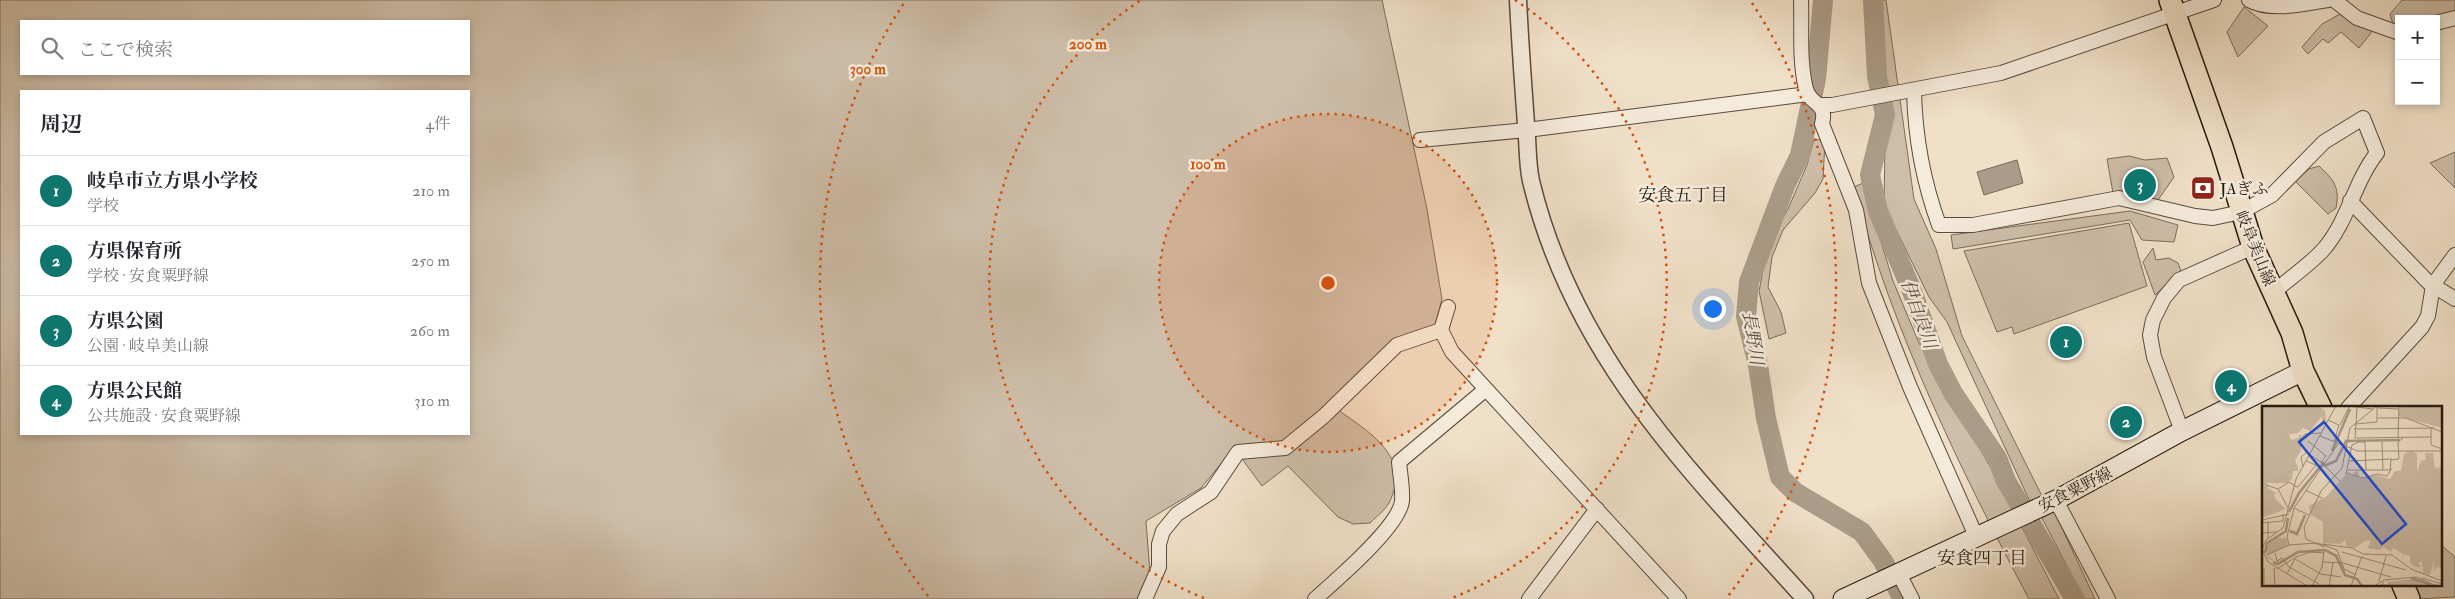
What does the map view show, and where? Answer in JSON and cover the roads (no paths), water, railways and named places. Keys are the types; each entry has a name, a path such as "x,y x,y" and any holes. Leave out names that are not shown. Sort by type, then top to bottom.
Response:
{"main road":[{"name":"岐阜美山線","path":"2173,7 2197,80 2222,146 2253,247 2292,333 2303,371 2320,406"},
{"name":"安食粟野線","path":"1843,599 1980,534 2059,504 2182,431 2303,371"},
{"path":"2403,586 2409,599"}],"street":[{"path":"1518,0 1531,180 1562,273 1583,320 1608,364 1675,455 1805,599"},
{"path":"1801,0 1802,62 1808,94"},
{"path":"1420,140 1527,130 1808,94 1826,105 1911,91 2001,73 2173,7 2214,0"},
{"path":"2249,0 2257,5 2268,6 2306,4 2328,0"},
{"path":"2334,0 2357,18 2395,32"},
{"path":"2440,22 2455,18"},
{"path":"1911,91 1927,192 1939,225 1973,224 2119,198 2195,216 2213,218 2241,212 2272,194 2324,142 2363,118 2377,153 2364,169 2341,222 2324,249 2274,292"},
{"path":"1826,105 1822,124 1856,210 1869,283 1910,387 1980,534"},
{"path":"2350,201 2433,286 2455,299"},
{"path":"2182,431 2154,357 2150,335 2153,320 2164,298 2179,280 2253,247"},
{"path":"2350,406 2422,326 2428,316 2433,286 2455,255"},
{"path":"1448,307 1440,330 1452,352 1679,599"},
{"path":"1145,599 1159,567 1159,544 1163,531 1177,514 1211,492 1238,452 1285,448 1324,416 1397,345 1440,330"},
{"path":"1315,599 1363,554 1396,515 1402,502 1399,462 1486,388"},
{"path":"2059,504 2108,599"},
{"path":"1529,599 1597,509"},
{"path":"1891,575 1912,599"}],"waterway":[{"name":"長野川","path":"1823,0 1816,79 1800,155 1785,186 1749,282 1746,316 1758,365 1766,418 1780,477 1795,492 1862,532 1883,561 1903,599"},
{"name":"伊自良川","path":"1873,0 1877,76 1885,115 1870,175 1878,211 1912,291 1938,364 1953,393 1997,458 2006,481 2075,599"}],"place":[{"name":"方県公園","path":"2140,185"},
{"name":"JAぎふ","path":"2203,188"},
{"name":"岐阜市立方県小学校","path":"2066,342"},
{"name":"方県公民館","path":"2231,386"},
{"name":"方県保育所","path":"2126,422"}],"district":[{"name":"安食五丁目","path":"1683,195"},
{"name":"安食四丁目","path":"1982,558"}]}
